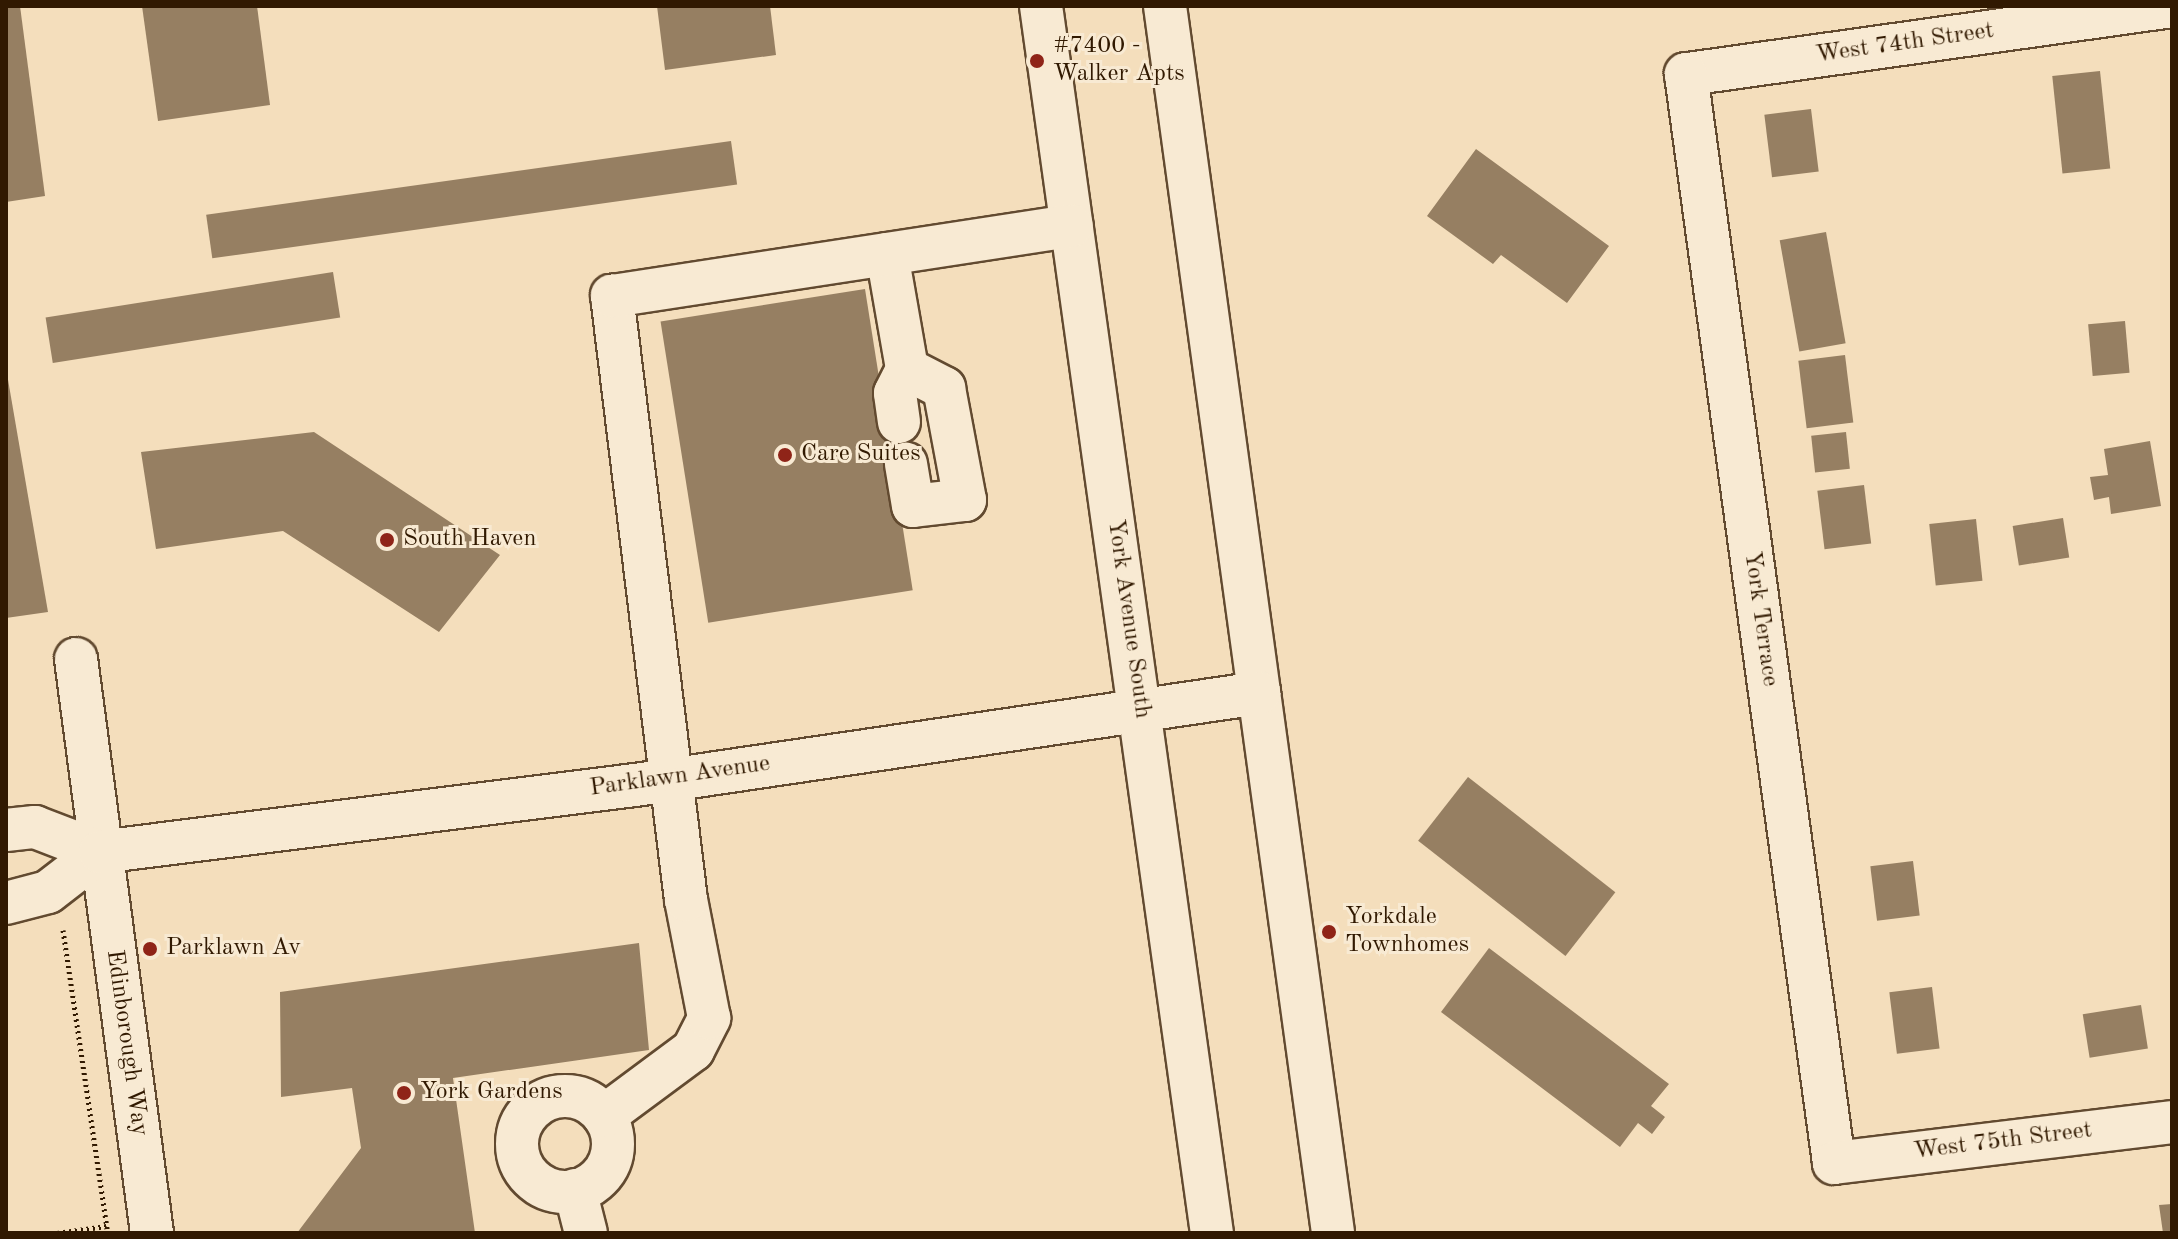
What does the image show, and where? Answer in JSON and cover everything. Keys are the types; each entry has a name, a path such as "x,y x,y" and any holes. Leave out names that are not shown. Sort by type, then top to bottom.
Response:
{"street":[{"name":"York Avenue South","path":"1041,6 1212,1233"},
{"path":"1165,6 1333,1233"},
{"name":"West 74th Street","path":"1686,74 2172,6"},
{"name":"York Terrace","path":"1686,74 1834,1163"},
{"path":"604,1116 693,1050 709,1018 672,780 612,296 1072,226"},
{"path":"887,254 907,369 895,393 899,422"},
{"path":"906,464 913,506 965,500 944,388 907,369"},
{"name":"Edinborough Way","path":"76,659 152,1233"},
{"name":"Parklawn Avenue","path":"6,830 35,827 100,852 672,780 1259,693"},
{"path":"6,903 48,892 100,852"},
{"path":"575,1190 531,1178 518,1150 523,1119 563,1096 604,1116"},
{"path":"575,1190 610,1161 604,1116"},
{"name":"West 75th Street","path":"1834,1163 2172,1122"},
{"path":"575,1190 586,1233"}],"path":[{"path":"57,1233 107,1230 63,930"}],"building":[{"path":"6,6 20,6 45,196 6,202"},
{"path":"142,6 257,6 270,105 158,121"},
{"path":"657,6 770,6 776,55 665,70"},
{"path":"2100,71 2110,168 2063,173 2052,76"},
{"path":"1811,109 1819,172 1772,177 1764,115"},
{"path":"731,141 737,185 212,258 206,215"},
{"path":"1476,149 1609,246 1567,303 1501,255 1493,264 1427,216"},
{"path":"1826,232 1846,343 1799,351 1780,240"},
{"path":"333,272 340,317 53,363 46,318"},
{"name":"Care Suites","path":"865,289 913,590 708,623 661,321"},
{"path":"2125,321 2130,373 2093,376 2088,324"},
{"path":"1845,355 1853,422 1807,428 1798,361"},
{"path":"6,368 48,612 6,618"},
{"name":"South Haven","path":"314,432 500,555 439,632 283,531 156,549 141,452"},
{"path":"1846,432 1850,469 1815,472 1811,436"},
{"path":"2150,441 2161,506 2111,514 2109,497 2094,500 2090,477 2108,475 2104,449"},
{"path":"1864,485 1871,544 1825,549 1817,491"},
{"path":"2063,518 2069,558 2019,565 2013,526"},
{"path":"1976,519 1982,581 1936,586 1929,524"},
{"path":"1468,777 1615,892 1565,956 1418,841"},
{"path":"1913,861 1920,916 1877,921 1870,866"},
{"name":"York Gardens","path":"639,943 649,1050 453,1078 475,1233 297,1233 361,1148 352,1088 281,1097 280,992"},
{"path":"1489,948 1669,1084 1651,1106 1665,1117 1652,1134 1638,1123 1620,1147 1441,1012"},
{"path":"1932,987 1940,1049 1897,1054 1889,992"},
{"path":"2141,1005 2148,1048 2090,1058 2083,1014"},
{"path":"2172,1204 2172,1233 2163,1233 2159,1205"}],"place":[{"name":"#7400 - Walker Apts","path":"1037,61"},
{"name":"Care Suites","path":"785,455"},
{"name":"South Haven","path":"387,540"},
{"name":"Yorkdale Townhomes","path":"1329,932"},
{"name":"Parklawn Av","path":"150,949"},
{"name":"York Gardens","path":"404,1093"}]}
